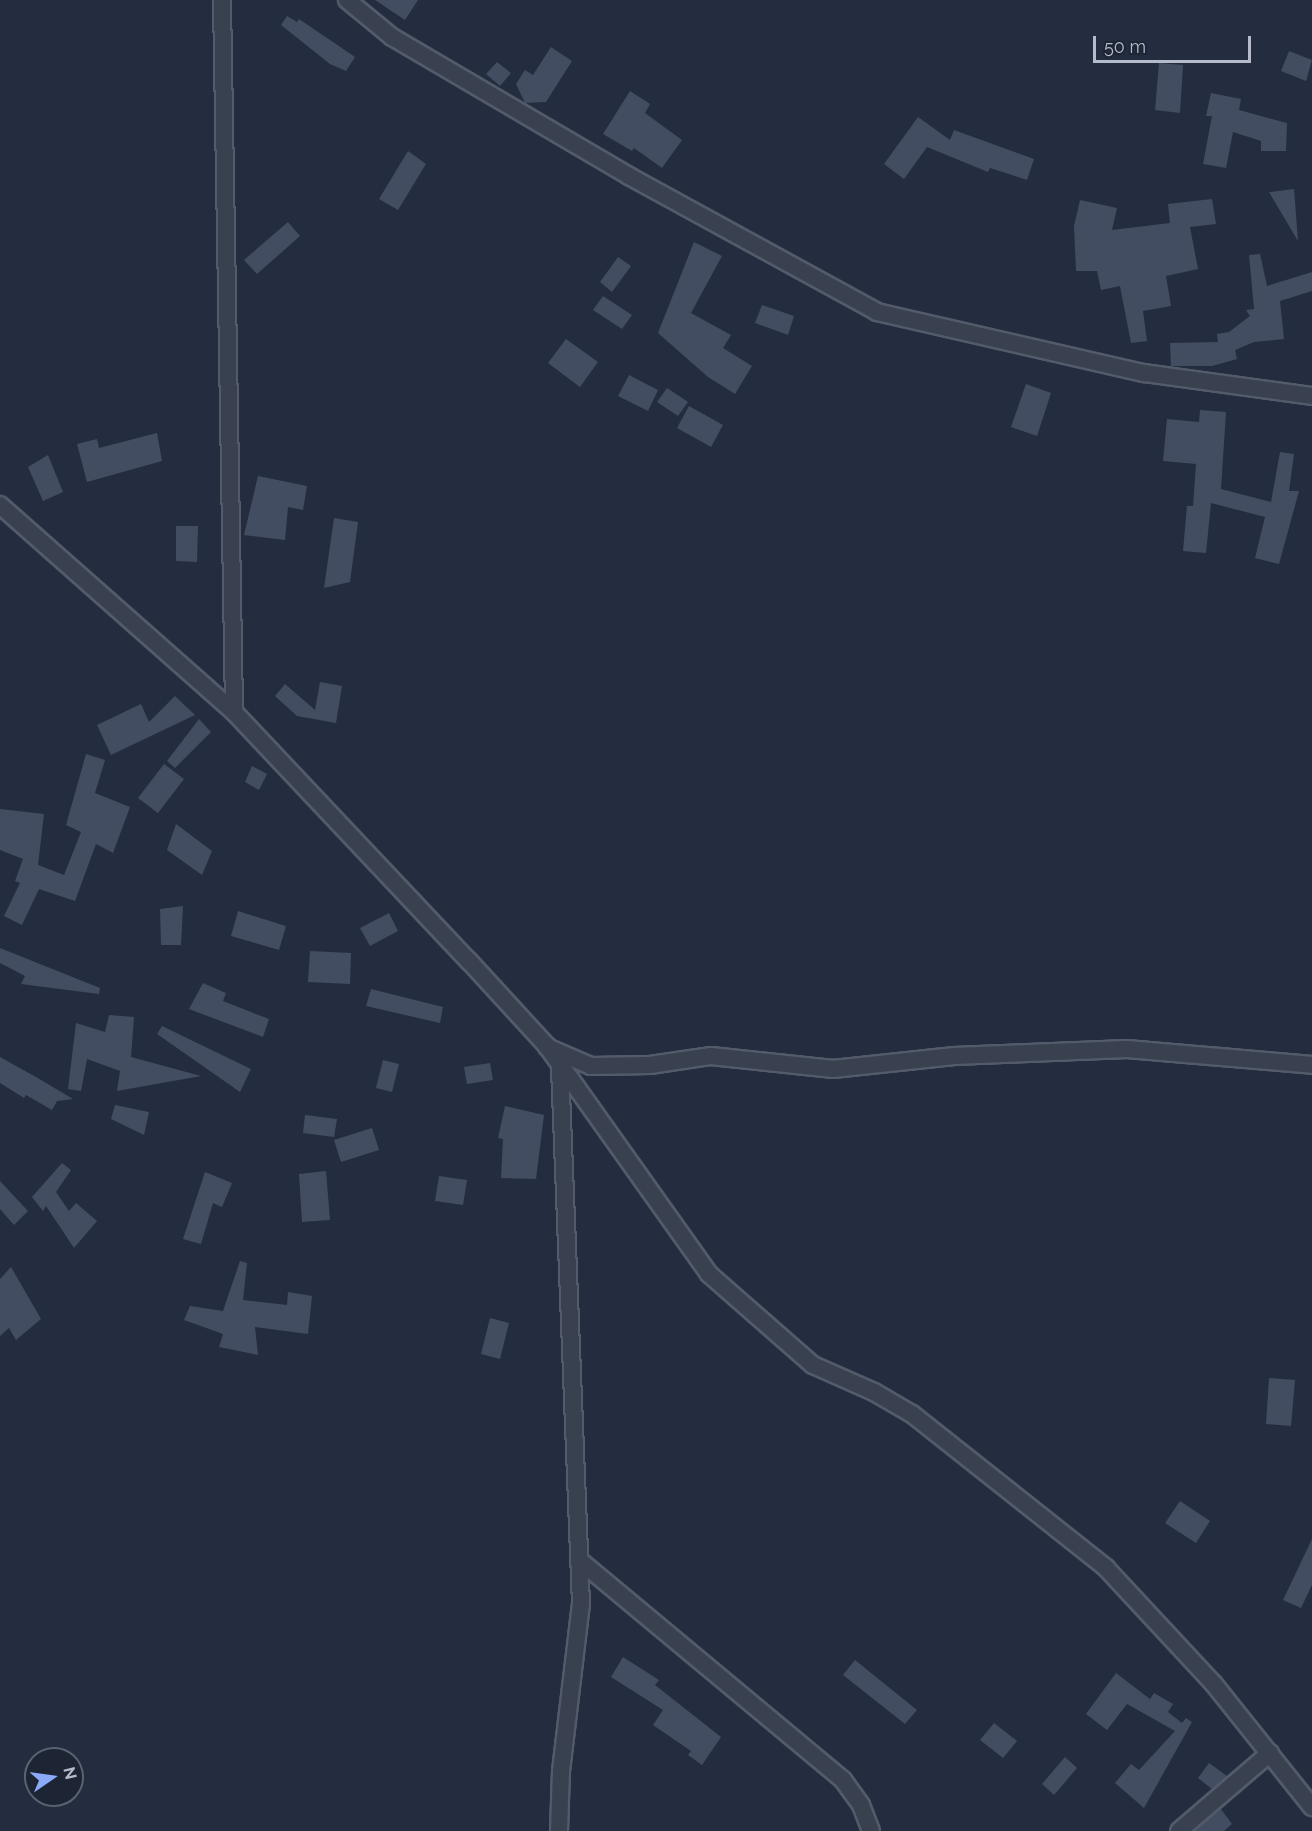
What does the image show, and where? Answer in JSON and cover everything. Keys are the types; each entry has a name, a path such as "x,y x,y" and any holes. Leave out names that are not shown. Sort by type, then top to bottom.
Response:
{"street":[{"path":"222,0 234,712"},
{"path":"347,0 402,43 629,176 877,312 1144,373 1312,396"},
{"path":"0,505 234,712 547,1046 709,1274 813,1365 874,1392 912,1414 1106,1568 1213,1683 1312,1807"},
{"path":"547,1046 591,1066 650,1065 711,1056 833,1069 964,1055 1127,1049 1312,1065"},
{"path":"559,1831 561,1772 581,1604 560,1065"},
{"path":"579,1560 843,1780 861,1805 871,1831"},
{"path":"1179,1831 1270,1753"}],"building":[{"path":"375,0 418,0 405,20"},
{"path":"287,16 297,22 299,19 355,57 346,71 330,64 281,25"},
{"path":"551,47 572,61 546,102 525,103 516,84 525,70 533,75"},
{"path":"1289,51 1312,60 1306,81 1281,71"},
{"path":"497,62 511,73 500,86 486,74"},
{"path":"1159,63 1183,65 1180,113 1155,110"},
{"path":"630,91 650,104 645,113 682,140 662,168 634,148 632,151 603,134"},
{"path":"1211,93 1241,99 1239,110 1287,123 1286,151 1261,151 1261,141 1233,132 1226,168 1203,164 1212,116 1206,116"},
{"path":"918,117 950,140 954,130 1034,159 1027,180 990,168 988,172 927,147 904,179 884,164"},
{"path":"408,151 426,164 398,210 379,199"},
{"path":"1294,189 1298,241 1269,192"},
{"path":"1212,199 1216,224 1190,227 1198,269 1166,276 1171,306 1143,311 1147,341 1131,343 1120,286 1101,290 1097,271 1076,271 1074,226 1080,200 1117,208 1112,230 1170,223 1168,204"},
{"path":"288,222 300,236 257,274 244,260"},
{"path":"694,242 722,256 691,313 731,335 723,348 752,366 735,394 708,377 658,333"},
{"path":"1260,254 1267,286 1312,272 1312,291 1280,301 1284,339 1254,342 1235,350 1237,359 1212,366 1171,366 1170,343 1218,342 1217,334 1229,332 1250,316 1246,310 1254,309 1249,255"},
{"path":"618,257 631,266 612,292 600,282"},
{"path":"603,296 632,315 622,329 593,310"},
{"path":"762,305 794,316 788,335 755,323"},
{"path":"566,339 598,362 580,387 548,363"},
{"path":"629,375 658,390 648,411 618,396"},
{"path":"1026,384 1051,393 1037,436 1011,427"},
{"path":"667,388 688,402 678,416 657,402"},
{"path":"689,406 723,425 711,447 677,428"},
{"path":"1200,410 1226,412 1221,489 1271,502 1280,452 1294,454 1289,491 1299,491 1279,564 1255,558 1265,517 1211,503 1206,553 1183,551 1187,506 1193,506 1196,464 1163,461 1167,419 1199,422"},
{"path":"157,433 162,461 87,482 77,444 97,439 99,448"},
{"path":"48,455 63,492 43,501 28,467"},
{"path":"258,476 307,486 303,510 288,507 285,540 244,535"},
{"path":"334,518 358,522 350,582 324,588"},
{"path":"176,526 198,526 197,562 176,561"},
{"path":"320,682 342,686 336,723 297,716 275,696 285,684 315,710"},
{"path":"175,696 195,715 111,755 97,725 141,704 149,722"},
{"path":"199,719 211,732 175,768 167,761"},
{"path":"86,754 105,760 95,793 130,807 113,853 96,844 75,901 39,889 22,925 4,916 20,883 15,881 23,859 0,850 0,809 44,814 38,865 64,875 81,832 66,825"},
{"path":"164,764 184,779 158,813 138,798"},
{"path":"252,766 267,774 259,790 245,782"},
{"path":"176,824 212,851 202,875 167,850"},
{"path":"183,906 181,945 161,945 160,909"},
{"path":"238,911 286,926 279,950 231,936"},
{"path":"389,913 398,931 370,946 360,928"},
{"path":"0,948 100,988 99,994 21,984 25,976 0,963"},
{"path":"310,951 351,953 350,984 308,982"},
{"path":"203,983 226,993 223,1001 269,1019 263,1037 189,1009"},
{"path":"371,989 443,1007 440,1023 366,1006"},
{"path":"109,1015 134,1017 131,1057 201,1076 117,1091 120,1071 87,1059 81,1091 68,1089 76,1023 105,1032"},
{"path":"162,1026 251,1069 240,1092 157,1034"},
{"path":"0,1057 73,1099 57,1101 52,1110 26,1095 24,1098 0,1083"},
{"path":"383,1060 399,1064 392,1092 376,1088"},
{"path":"490,1063 493,1080 467,1084 464,1067"},
{"path":"115,1105 149,1112 144,1135 111,1119"},
{"path":"505,1106 544,1115 536,1179 501,1178 503,1139 498,1138"},
{"path":"305,1115 337,1119 334,1137 303,1133"},
{"path":"372,1128 379,1150 341,1162 334,1140"},
{"path":"62,1163 71,1170 56,1192 69,1211 76,1203 97,1221 74,1248 46,1206 43,1211 32,1197"},
{"path":"326,1171 330,1220 302,1222 299,1174"},
{"path":"205,1172 232,1183 222,1207 213,1203 201,1244 183,1239"},
{"path":"439,1176 467,1180 463,1205 435,1201"},
{"path":"0,1181 28,1211 14,1225 0,1209"},
{"path":"240,1261 247,1263 243,1300 287,1305 288,1292 312,1296 308,1334 255,1327 258,1355 219,1347 223,1334 184,1320 190,1306 223,1311"},
{"path":"11,1267 41,1319 16,1340 9,1328 0,1336 0,1279"},
{"path":"490,1318 509,1323 500,1359 481,1354"},
{"path":"1269,1378 1295,1380 1291,1426 1266,1424"},
{"path":"1180,1501 1210,1521 1196,1543 1165,1523"},
{"path":"1312,1539 1312,1585 1301,1608 1283,1600"},
{"path":"623,1657 659,1680 655,1685 721,1737 702,1765 688,1755 691,1751 653,1725 663,1710 611,1677"},
{"path":"855,1660 917,1710 905,1724 843,1675"},
{"path":"1116,1673 1150,1699 1154,1693 1173,1704 1168,1712 1182,1723 1186,1718 1192,1722 1144,1808 1115,1783 1131,1764 1139,1770 1175,1731 1127,1704 1107,1730 1086,1714"},
{"path":"994,1723 1017,1741 1003,1758 980,1740"},
{"path":"1065,1757 1077,1768 1054,1795 1042,1784"},
{"path":"1209,1763 1227,1776 1212,1789 1198,1778"},
{"path":"1221,1809 1232,1824 1224,1831 1195,1831"}]}
